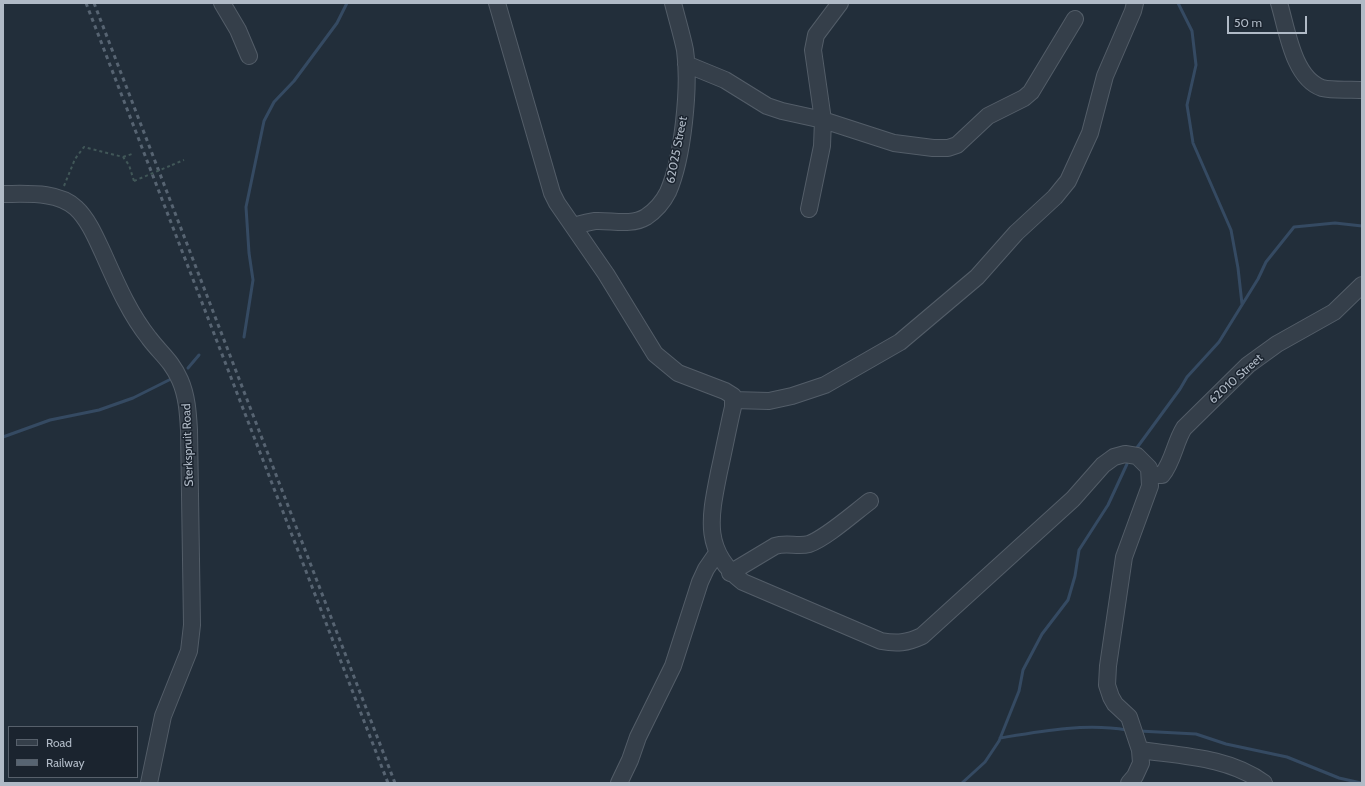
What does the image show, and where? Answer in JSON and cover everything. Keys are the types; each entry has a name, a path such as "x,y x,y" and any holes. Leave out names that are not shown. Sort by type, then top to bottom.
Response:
{"street":[{"path":"222,3 238,30 249,56"},
{"path":"497,3 552,193 606,274 655,354 678,373 730,393 733,400 711,512 711,530 717,553 730,573 743,582 765,593 881,641 896,644 909,642 922,636 1073,499 1103,465 1114,457 1125,454 1137,456 1149,468 1151,475 1150,486 1124,557 1108,666 1108,685 1111,696 1115,704 1129,716 1140,750 1141,762 1135,776 1129,783"},
{"name":"62025 Street","path":"574,226 595,221 622,222 645,217 659,206 667,193 673,179 684,124 686,64 685,51 673,3"},
{"path":"809,209 822,146 823,120 813,50 816,35 840,3"},
{"path":"733,400 769,401 792,396 825,384 900,342 977,277 1016,233 1055,197 1068,181 1090,133 1104,76 1130,18 1135,3"},
{"path":"1279,3 1295,57 1303,74 1313,83 1323,88 1362,90"},
{"path":"686,64 725,80 767,106 782,111 823,120 894,143 933,148 948,148 957,144 988,116 1024,98 1031,92 1074,19"},
{"name":"Sterkspruit Road","path":"3,194 38,194 59,198 76,208 93,232 126,302 149,338 170,360 180,380 187,402 189,430 192,625 189,651 163,716 149,783"},
{"name":"62010 Street","path":"1151,475 1162,475 1167,470 1178,438 1184,428 1248,365 1277,344 1334,312 1362,285"},
{"path":"730,573 780,544 801,545 818,539 870,501"},
{"path":"619,783 630,760 638,737 673,666 700,582 706,569 717,553"},
{"path":"1140,750 1226,764 1253,775 1264,783"}],"path":[{"path":"59,198 75,159 84,147 123,157 132,154"},
{"path":"123,157 129,165 134,181 184,160"}],"waterway":[{"path":"244,337 253,280 249,253 246,207 264,121 274,102 294,81 337,23 347,3"},
{"path":"1178,3 1192,31 1196,65 1187,105 1193,143 1231,230 1238,268 1242,304"},
{"path":"1136,449 1180,389 1187,377 1219,342 1258,279 1266,262 1294,227 1335,223 1362,226"},
{"path":"188,368 199,355"},
{"path":"3,437 50,420 99,410 133,398 169,380"},
{"path":"962,783 985,762 999,741 1019,691 1023,670 1042,634 1068,600 1075,576 1079,550 1108,505 1127,464"},
{"path":"1000,738 1079,728 1095,727 1127,730"},
{"path":"1139,731 1196,734 1226,744 1287,757 1339,778 1361,783"}],"railway":[{"path":"86,3 388,783"},
{"path":"94,3 395,783"}]}
